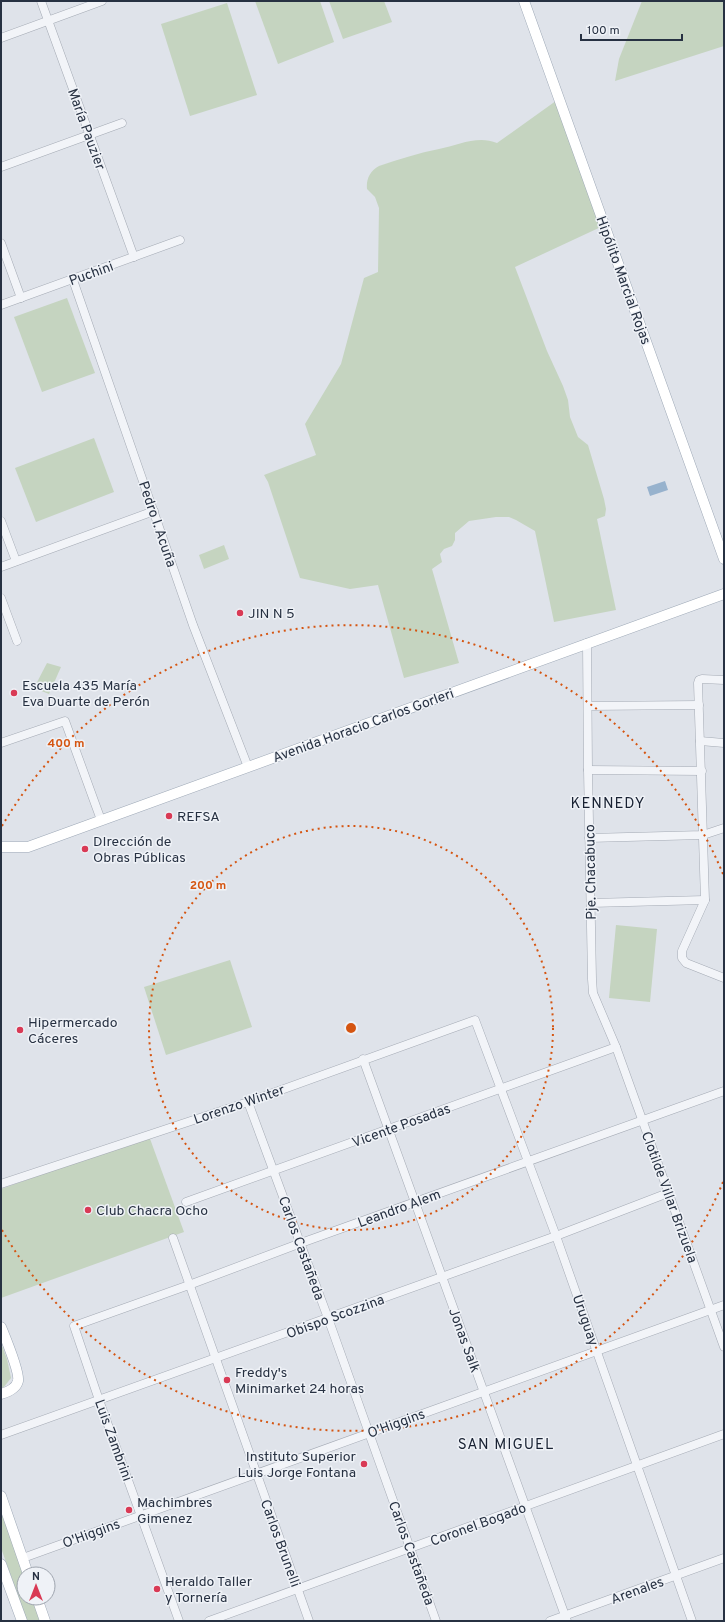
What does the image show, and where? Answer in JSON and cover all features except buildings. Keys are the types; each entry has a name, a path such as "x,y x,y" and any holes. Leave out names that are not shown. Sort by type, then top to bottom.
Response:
{"main road":[{"name":"Hipólito Marcial Rojas","path":"524,1 724,559"},
{"name":"Avenida Horacio Carlos Gorleri","path":"1,847 28,847 724,594"},
{"path":"1,1327 15,1365 18,1380 15,1386 8,1392 1,1394"},
{"path":"1,1496 26,1566"},
{"path":"1,1564 22,1621"},
{"path":"40,1606 45,1621"}],"street":[{"name":"María Pauzier","path":"41,1 134,257"},
{"path":"1,38 102,1"},
{"path":"1,167 122,123"},
{"name":"Puchini","path":"1,305 180,240"},
{"path":"1,244 21,298"},
{"name":"Pedro I. Acuña","path":"73,280 193,625 248,767"},
{"path":"1,567 154,511"},
{"path":"1,521 16,561"},
{"path":"1,598 17,641"},
{"name":"Pje. Chacabuco","path":"587,643 592,979 593,992 616,1048"},
{"path":"724,680 699,680 705,900 684,944 682,958 686,963 724,978"},
{"path":"588,706 699,705"},
{"path":"1,743 65,721 101,820"},
{"path":"700,741 724,743"},
{"path":"588,770 702,771"},
{"path":"589,838 703,835 724,828"},
{"path":"591,903 705,900"},
{"name":"Lorenzo Winter","path":"1,1184 248,1102 363,1059 475,1020"},
{"name":"Uruguay","path":"475,1020 556,1236 692,1621"},
{"name":"Vicente Posadas","path":"186,1202 616,1048"},
{"name":"Clotilde Villar Brizuela","path":"616,1048 724,1347"},
{"name":"Jonas Salk","path":"363,1059 566,1618"},
{"name":"Leandro Alem","path":"74,1326 300,1243 724,1092"},
{"name":"Carlos Castañeda","path":"248,1102 328,1318 436,1621"},
{"name":"Obispo Scozzina","path":"1,1435 556,1236 668,1193"},
{"name":"Carlos Brunelli","path":"173,1238 214,1358 309,1621"},
{"name":"O'Higgins","path":"23,1558 724,1305"},
{"name":"Luis Zambrini","path":"74,1326 99,1400 179,1621"},
{"name":"Coronel Bogado","path":"209,1621 724,1434"},
{"name":"Arenales","path":"550,1621 566,1618 724,1558"}],"green space":[{"path":"255,1 320,1 334,42 278,64"},
{"path":"329,1 384,1 392,22 343,39"},
{"path":"642,1 724,1 724,46 615,81 619,59"},
{"path":"227,3 257,95 190,116 161,24"},
{"path":"560,98 603,226 515,267 547,351 563,386 568,400 570,417 578,437 588,445 604,499 606,509 605,516 597,519 616,610 554,622 535,531 509,517 496,517 469,521 455,533 455,540 452,546 444,549 440,554 442,562 432,569 459,663 404,678 378,585 350,589 300,578 268,482 264,475 316,455 305,424 341,364 364,278 378,272 379,208 375,197 367,189 367,182 371,173 379,166 416,154 475,140 497,143"},
{"path":"67,298 95,373 42,392 14,317"},
{"path":"94,438 114,492 36,522 15,468"},
{"path":"224,545 229,559 204,569 199,555"},
{"path":"47,663 61,667 49,694 34,688"},
{"path":"616,925 657,929 650,1002 609,998"},
{"path":"230,960 252,1027 166,1055 144,987"},
{"name":"Club Chacra Ocho","path":"149,1136 184,1232 1,1298 1,1189"},
{"path":"1,1343 7,1359 11,1378 4,1387 1,1388"},
{"path":"1,1508 21,1566 16,1566 16,1590 1,1548"},
{"path":"22,1606 36,1606 42,1621 27,1621"}],"water":[{"path":"665,481 668,490 650,496 647,487"}],"place":[{"name":"JIN N 5","path":"240,613"},
{"name":"Escuela 435 María Eva Duarte de Perón","path":"14,693"},
{"name":"REFSA","path":"169,816"},
{"name":"DIrección de Obras Públicas","path":"85,849"},
{"name":"Hipermercado Cáceres","path":"20,1030"},
{"name":"Club Chacra Ocho","path":"88,1210"},
{"name":"Freddy's Minimarket 24 horas","path":"227,1380"},
{"name":"Instituto Superior Luis Jorge Fontana","path":"364,1464"},
{"name":"Machimbres Gimenez","path":"129,1510"},
{"name":"Heraldo Taller y Tornería","path":"157,1589"}],"district":[{"name":"KENNEDY","path":"608,803"},
{"name":"SAN MIGUEL","path":"506,1444"}]}
